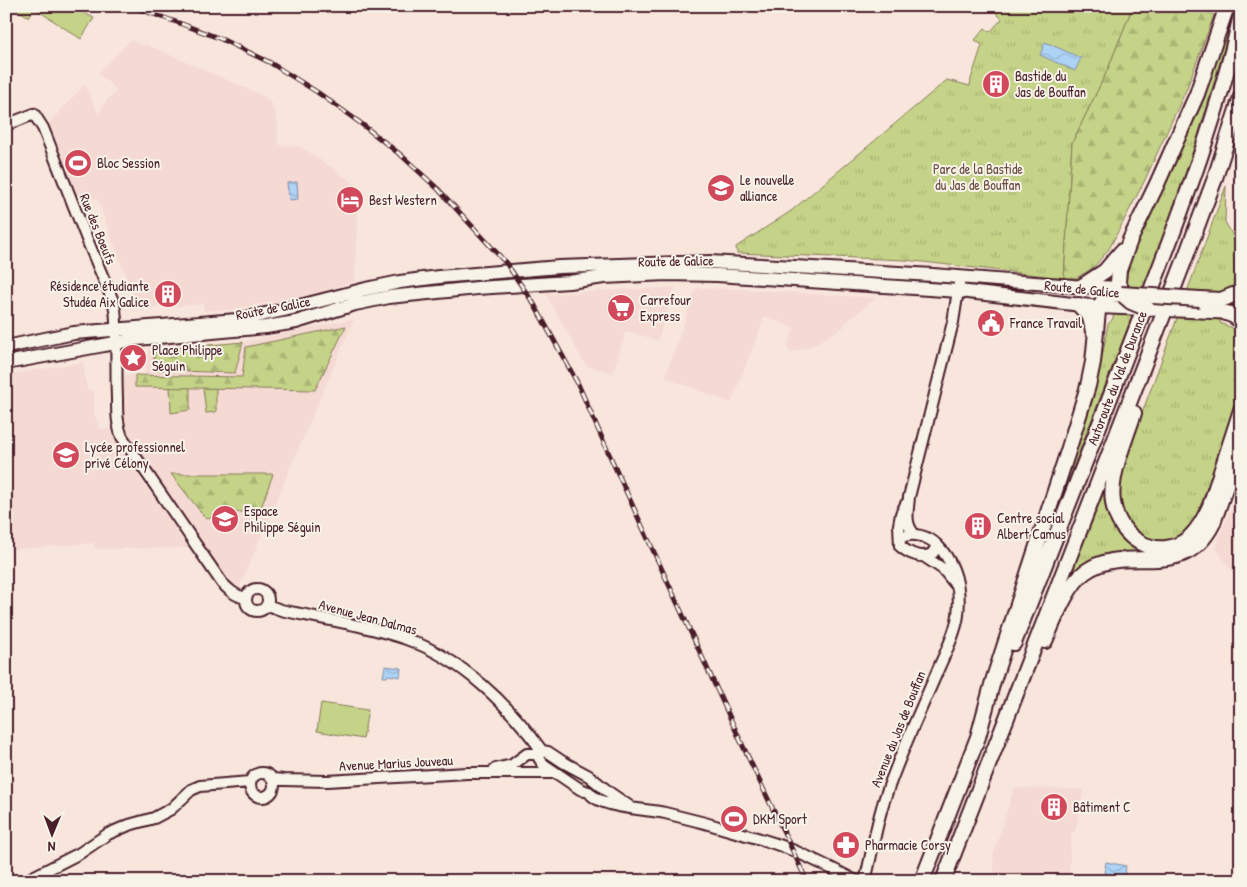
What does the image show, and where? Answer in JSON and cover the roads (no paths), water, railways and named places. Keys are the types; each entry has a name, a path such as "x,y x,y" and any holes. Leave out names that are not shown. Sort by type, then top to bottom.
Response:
{"highway":[{"path":"1148,309 1131,302 1120,290 1119,270 1130,240 1197,94 1227,6"},
{"name":"Autoroute du Val de Durance","path":"978,737 1177,222 1214,117 1241,15"},
{"name":"Autoroute du Val de Durance","path":"996,743 1183,264 1214,181 1241,97"},
{"path":"1082,286 1109,266 1130,240"},
{"path":"1183,264 1113,479 1114,510 1121,526 1127,533 1140,542 1157,547 1175,545 1190,537 1204,520 1210,506 1241,410"},
{"path":"922,881 978,737 993,681 1068,451 1088,386 1096,342 1099,307 1107,298 1120,290 1201,296 1221,300 1237,294"},
{"path":"1079,304 1090,317 1096,342"},
{"path":"1226,313 1241,321"},
{"path":"943,881 996,743 1026,686 1056,618 1077,580 1091,568 1111,561 1156,560 1177,556 1196,545 1208,532 1213,522 1241,443"}],"main road":[{"name":"Route de Galice","path":"116,336 237,320 400,282 554,267 710,262 960,277 1120,290"},
{"name":"Route de Galice","path":"116,336 137,339 266,327 296,322 355,304 389,297 477,288 568,282 604,277 666,274 717,275 959,291 1099,307 1241,313"},
{"path":"6,347 65,335 116,336"},
{"path":"6,363 116,336"}],"street":[{"name":"Rue des Boeufs","path":"6,125 34,114 43,128 113,301 116,336"},
{"path":"959,590 943,569 925,557 903,549 900,544 899,520 909,497 953,322 960,277"},
{"path":"116,336 118,417 122,437 222,583 232,593 246,598"},
{"path":"909,497 908,524 915,535"},
{"path":"900,538 907,535 915,535 931,540 937,545 933,553 925,557"},
{"name":"Avenue du Jas de Bouffan","path":"865,881 881,808 896,768 950,642 958,616 959,590 950,562 937,545"},
{"path":"254,588 264,590 268,595 267,605 261,610 253,611 247,606 246,594 254,588"},
{"name":"Avenue Jean Dalmas","path":"267,605 281,610 389,634 444,656 471,675 517,719 530,734 540,752 539,758 543,764 580,789 589,792 594,798 614,805 664,813 702,822 773,843 802,854 856,881"},
{"name":"Avenue Jean Dalmas","path":"540,752 548,752 590,776 632,808"},
{"name":"Avenue Marius Jouveau","path":"467,773 504,768 512,765 527,754 540,752"},
{"name":"Avenue Marius Jouveau","path":"274,783 467,773 555,772"},
{"path":"258,773 270,775 274,783 272,793 266,797 258,797 252,794 250,785 253,776 258,773"},
{"path":"589,792 593,789 594,780"},
{"path":"25,881 80,853 108,834 129,825 154,818 171,809 191,790 200,786 250,785"}],"water":[{"path":"1045,42 1081,58 1075,71 1040,55"},
{"path":"297,182 298,199 289,200 287,183"},
{"path":"385,666 401,668 400,677 388,675 383,677"},
{"path":"1106,862 1126,866 1125,876 1104,873"}],"railway":[{"path":"130,6 221,39 269,62 317,92 402,156 438,189 506,263 534,304 578,384 742,744 807,881"}],"place":[{"name":"Bastide du Jas de Bouffan","path":"996,84"},
{"name":"Bloc Session","path":"78,163"},
{"name":"Le nouvelle alliance","path":"721,188"},
{"name":"Best Western","path":"350,200"},
{"name":"Résidence étudiante Studéa Aix Galice","path":"168,294"},
{"name":"Carrefour Express","path":"621,308"},
{"name":"France Travail","path":"991,323"},
{"name":"Place Philippe Séguin","path":"133,358"},
{"name":"Lycée professionnel privé Célony","path":"66,455"},
{"name":"Espace Philippe Séguin","path":"225,519"},
{"name":"Centre social Albert Camus","path":"978,526"},
{"name":"Bâtiment C","path":"1054,807"},
{"name":"DKM Sport","path":"734,819"},
{"name":"Pharmacie Corsy","path":"846,845"}],"park label":[{"name":"Parc de la Bastide du Jas de Bouffan","path":"978,177"}]}
